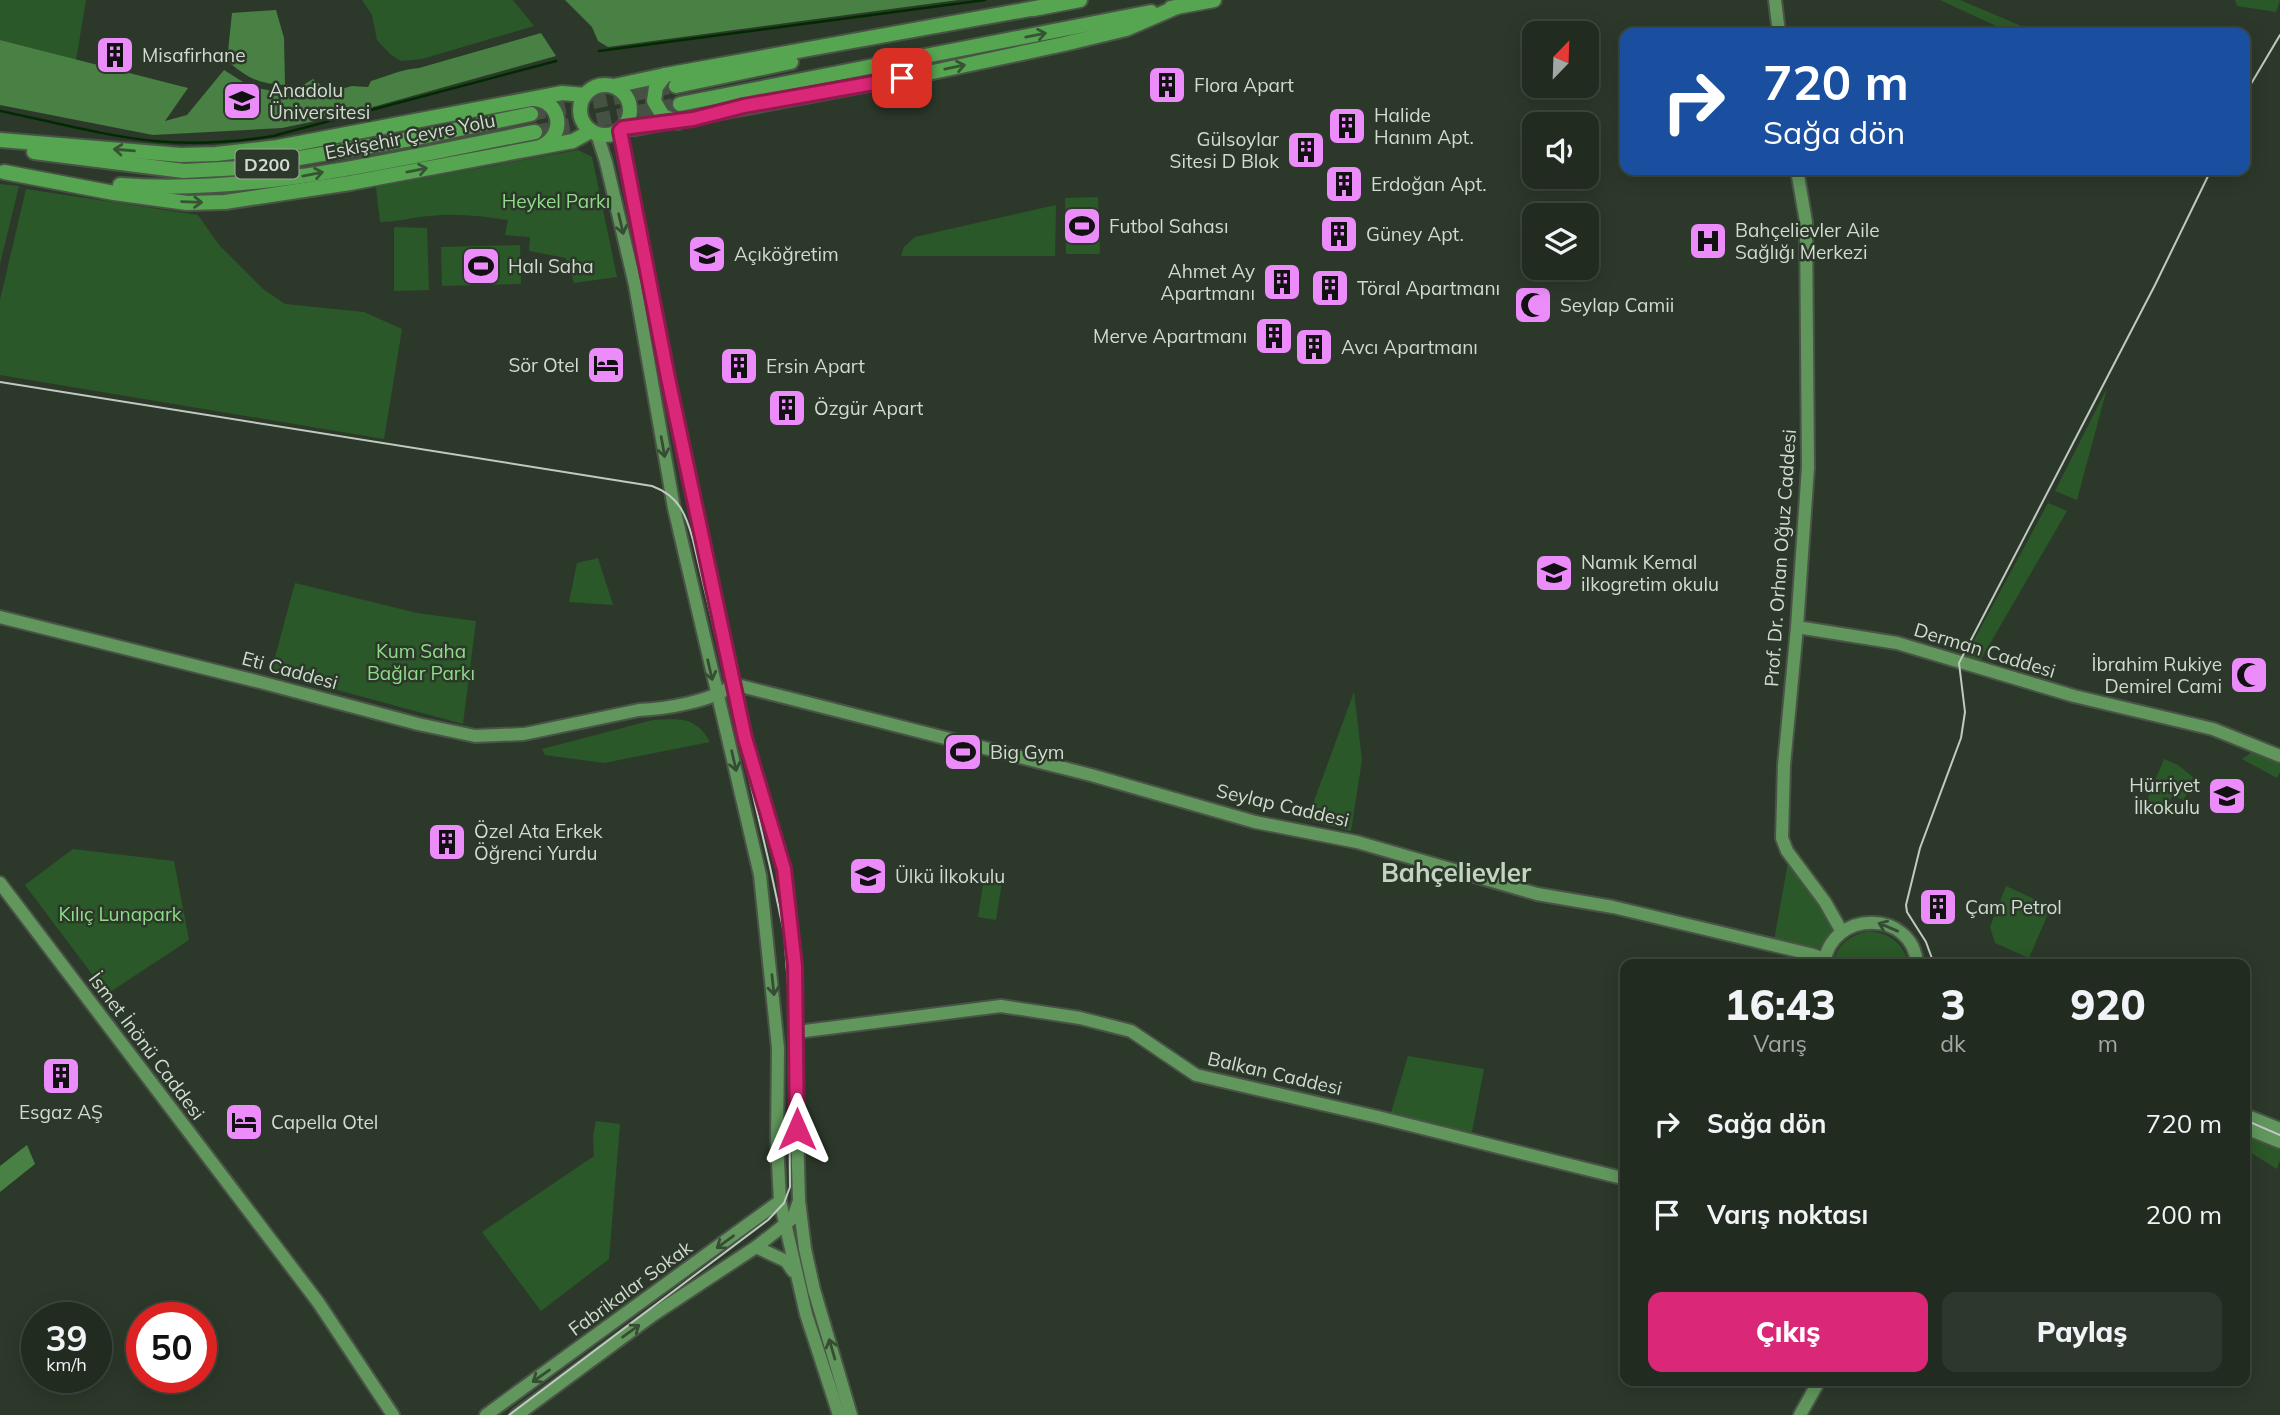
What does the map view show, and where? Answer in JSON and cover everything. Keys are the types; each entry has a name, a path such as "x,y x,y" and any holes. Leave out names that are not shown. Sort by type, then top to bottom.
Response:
{"highway":[{"path":"594,133 585,125 579,110 585,95 598,86 614,86 1080,0"},
{"path":"680,104 1214,0"},
{"path":"2,171 114,193 187,203 225,202 290,194 573,141 594,133 613,134 622,129 678,122 744,106 928,73 1126,29 1179,6"},
{"path":"676,86 1041,7"},
{"path":"665,75 656,87 654,101 663,116 678,122"},
{"path":"614,86 629,101 630,115 622,129"},
{"path":"0,140 181,155 216,154 278,147 562,93 585,95"},
{"path":"530,99 540,99 550,104 556,113 556,134 540,147"},
{"name":"Eskişehir Çevre Yolu","path":"0,147 184,171 240,168 416,138 531,114"},
{"name":"Eskişehir Çevre Yolu","path":"2,171 167,188 221,185 297,177 535,132"}],"main road":[{"path":"1775,0 1778,28"},
{"path":"622,129 663,352 733,684 745,738 784,869 795,966 799,1208 814,1290 851,1415"},
{"path":"594,133 606,162 635,285 674,508 760,875 778,1048 777,1142 780,1201 806,1314 839,1415"},
{"name":"Prof. Dr. Orhan Oğuz Caddesi","path":"1798,175 1806,222 1808,467 1784,765 1782,838 1787,851 1825,902 1842,932"},
{"name":"Eti Caddesi","path":"0,617 475,736 524,734 716,695 733,684"},
{"name":"Derman Caddesi","path":"1797,627 1897,643 2074,696 2213,729 2280,756"},
{"name":"Seylap Caddesi","path":"733,684 1091,775 1255,822 1357,842 1537,894 1613,907 1810,954 1819,959"},
{"name":"İsmet İnönü Caddesi","path":"0,883 314,1298 393,1415"},
{"path":"1825,959 1831,944 1842,932 1864,922 1877,922 1902,933 1911,945 1915,959"},
{"name":"Balkan Caddesi","path":"797,1032 1000,1006 1080,1018 1131,1031 1196,1075 1378,1116 1620,1178"},
{"path":"2250,1117 2280,1129"},
{"path":"2250,1130 2280,1142"},
{"path":"780,1201 799,1208"},
{"name":"Fabrikalar Sokak","path":"486,1415 780,1201"},
{"name":"Fabrikalar Sokak","path":"517,1415 662,1308 756,1248 793,1218 799,1208"},
{"path":"756,1248 786,1261 796,1275"},
{"name":"İsmet İnönü Caddesi","path":"362,1369 402,1415"},
{"path":"1800,1415 1816,1386"}],"green space":[{"path":"0,0 86,0 76,60 0,40"},
{"path":"362,0 513,0 534,26 422,59 401,61 377,40 372,15"},
{"path":"565,0 958,0 608,47 598,41 592,27"},
{"path":"1940,0 1960,0 2026,28 2000,28"},
{"path":"2235,0 2280,0 2276,12 2237,6"},
{"path":"276,10 284,38 285,85 254,79 227,61 232,13"},
{"path":"541,33 556,56 344,115 282,128 153,135 0,105 0,40 188,88 165,121 187,115 224,70 251,87 289,94 313,79 330,92 352,86 368,87 371,81 395,73"},
{"name":"Heykel Parkı","path":"578,150 592,157 617,277 574,283 566,258 529,251 530,237 505,235 508,220 450,215 380,222 376,187"},
{"path":"0,184 19,186 0,264"},
{"path":"26,189 198,215 219,245 263,289 285,304 364,312 402,329 384,439 0,375 0,300"},
{"name":"Futbol Sahası","path":"1098,197 1100,254 1066,254 1065,198"},
{"path":"1056,205 1055,256 901,256 904,247 915,237"},
{"path":"394,227 427,228 429,290 394,291"},
{"name":"Halı Saha","path":"520,245 521,284 442,286 441,247"},
{"path":"2107,388 2077,500 2055,491"},
{"path":"2048,503 2067,511 1977,666 1966,658 1966,655"},
{"path":"598,558 613,605 569,602 577,563"},
{"name":"Kum Saha Bağlar Parkı","path":"295,583 417,613 476,621 463,724 271,672"},
{"path":"1354,692 1362,760 1351,831 1307,820"},
{"path":"653,720 692,723 699,727 710,742 604,763 545,755 542,749"},
{"path":"2258,748 2280,756 2280,772 2277,778 2242,759"},
{"path":"2164,759 2178,765 2193,777 2184,800 2172,796 2166,808 2147,800"},
{"name":"Kılıç Lunapark","path":"73,849 174,861 189,940 107,994 25,885"},
{"path":"1788,862 1838,929 1826,950 1774,941"},
{"path":"984,879 1002,882 996,920 978,917"},
{"path":"2006,886 2051,907 2029,958 1995,943 1990,927"},
{"path":"1869,931 1883,934 1899,945 1907,959 1834,959 1841,946 1856,935"},
{"path":"1408,1056 1484,1069 1471,1137 1390,1116"},
{"path":"596,1121 620,1124 609,1259 541,1311 482,1232 594,1156 593,1135"},
{"path":"2250,1136 2280,1148 2277,1169 2250,1152"},
{"path":"27,1145 35,1164 0,1192 0,1166"}],"waterway":[{"path":"599,51 985,0"},
{"path":"0,111 135,139 184,143 229,141 273,136 556,61"}],"tunnel":[{"path":"531,114 676,86"},
{"path":"535,132 680,104"}],"tram line":[{"path":"2250,86 2280,35"},
{"path":"1932,959 1926,942 1907,912 1906,905 1920,848 1961,738 1965,712 1959,663 2155,285 2209,175"},
{"path":"0,382 652,486 669,495 684,514 693,540 784,933 788,985 790,1187 784,1203 768,1220 509,1415"},
{"path":"2250,1122 2280,1135"}],"place":[{"name":"Misafirhane","path":"115,55"},
{"name":"Flora Apart","path":"1167,85"},
{"name":"Anadolu Üniversitesi","path":"242,101"},
{"name":"Halide Hanım Apt.","path":"1347,126"},
{"name":"Gülsoylar Sitesi D Blok","path":"1306,150"},
{"name":"Erdoğan Apt.","path":"1344,184"},
{"name":"Futbol Sahası","path":"1082,226"},
{"name":"Güney Apt.","path":"1339,234"},
{"name":"Bahçelievler Aile Sağlığı Merkezi","path":"1708,241"},
{"name":"Açıköğretim","path":"707,254"},
{"name":"Halı Saha","path":"481,266"},
{"name":"Ahmet Ay Apartmanı","path":"1282,282"},
{"name":"Töral Apartmanı","path":"1330,288"},
{"name":"Seylap Camii","path":"1533,305"},
{"name":"Merve Apartmanı","path":"1274,336"},
{"name":"Avcı Apartmanı","path":"1314,347"},
{"name":"Sör Otel","path":"606,365"},
{"name":"Ersin Apart","path":"739,366"},
{"name":"Özgür Apart","path":"787,408"},
{"name":"Namık Kemal ilkogretim okulu","path":"1554,573"},
{"name":"İbrahim Rukiye Demirel Cami","path":"2249,675"},
{"name":"Big Gym","path":"963,752"},
{"name":"Hürriyet İlkokulu","path":"2227,796"},
{"name":"Özel Ata Erkek Öğrenci Yurdu","path":"447,842"},
{"name":"Ülkü İlkokulu","path":"868,876"},
{"name":"Çam Petrol","path":"1938,907"},
{"name":"Esgaz AŞ","path":"61,1076"},
{"name":"Capella Otel","path":"244,1122"}],"district":[{"name":"Bahçelievler","path":"1456,872"}],"route":[{"path":"797,1129 795,966 784,869 745,738 695,510 620,131 623,128 693,119 744,106 902,78"}]}
